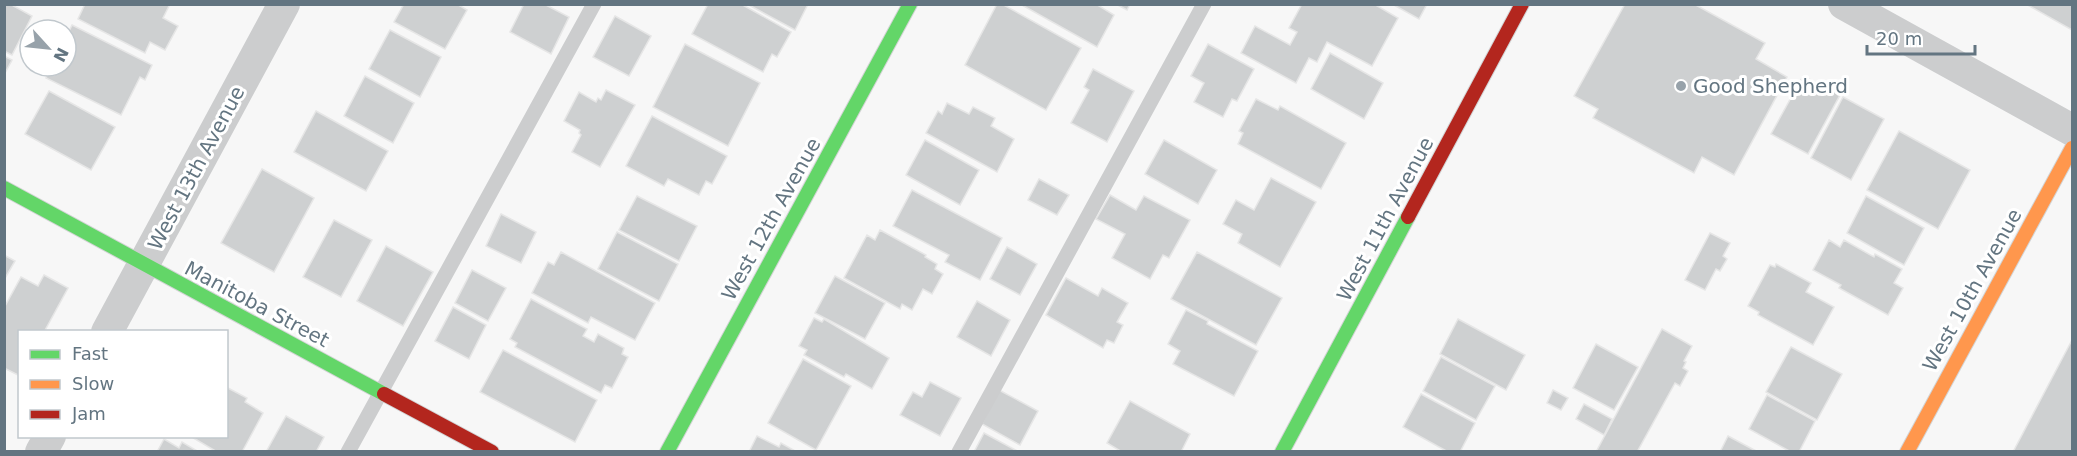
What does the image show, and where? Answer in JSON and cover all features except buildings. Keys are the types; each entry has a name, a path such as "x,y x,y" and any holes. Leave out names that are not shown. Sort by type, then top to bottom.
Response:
{"street":[{"name":"West 13th Avenue","path":"108,330 284,4"},
{"name":"West 12th Avenue","path":"667,452 910,4"},
{"name":"West 11th Avenue","path":"1282,452 1522,4"},
{"path":"1844,4 2073,130"},
{"name":"West 10th Avenue","path":"1906,452 2073,148"},
{"name":"Manitoba Street","path":"4,188 492,452"},
{"path":"41,452 49,438"}],"lane":[{"path":"348,452 594,4"},
{"path":"959,452 1203,4"}],"traffic: fast":[{"path":"667,452 910,4"},
{"path":"4,188 384,394"},
{"path":"1282,452 1408,217"}],"traffic: slow":[{"path":"1907,452 2072,148"}],"traffic: jam":[{"path":"1408,217 1522,4"},
{"path":"384,394 492,452"}],"place":[{"name":"Good Shepherd","path":"1681,86"}]}
